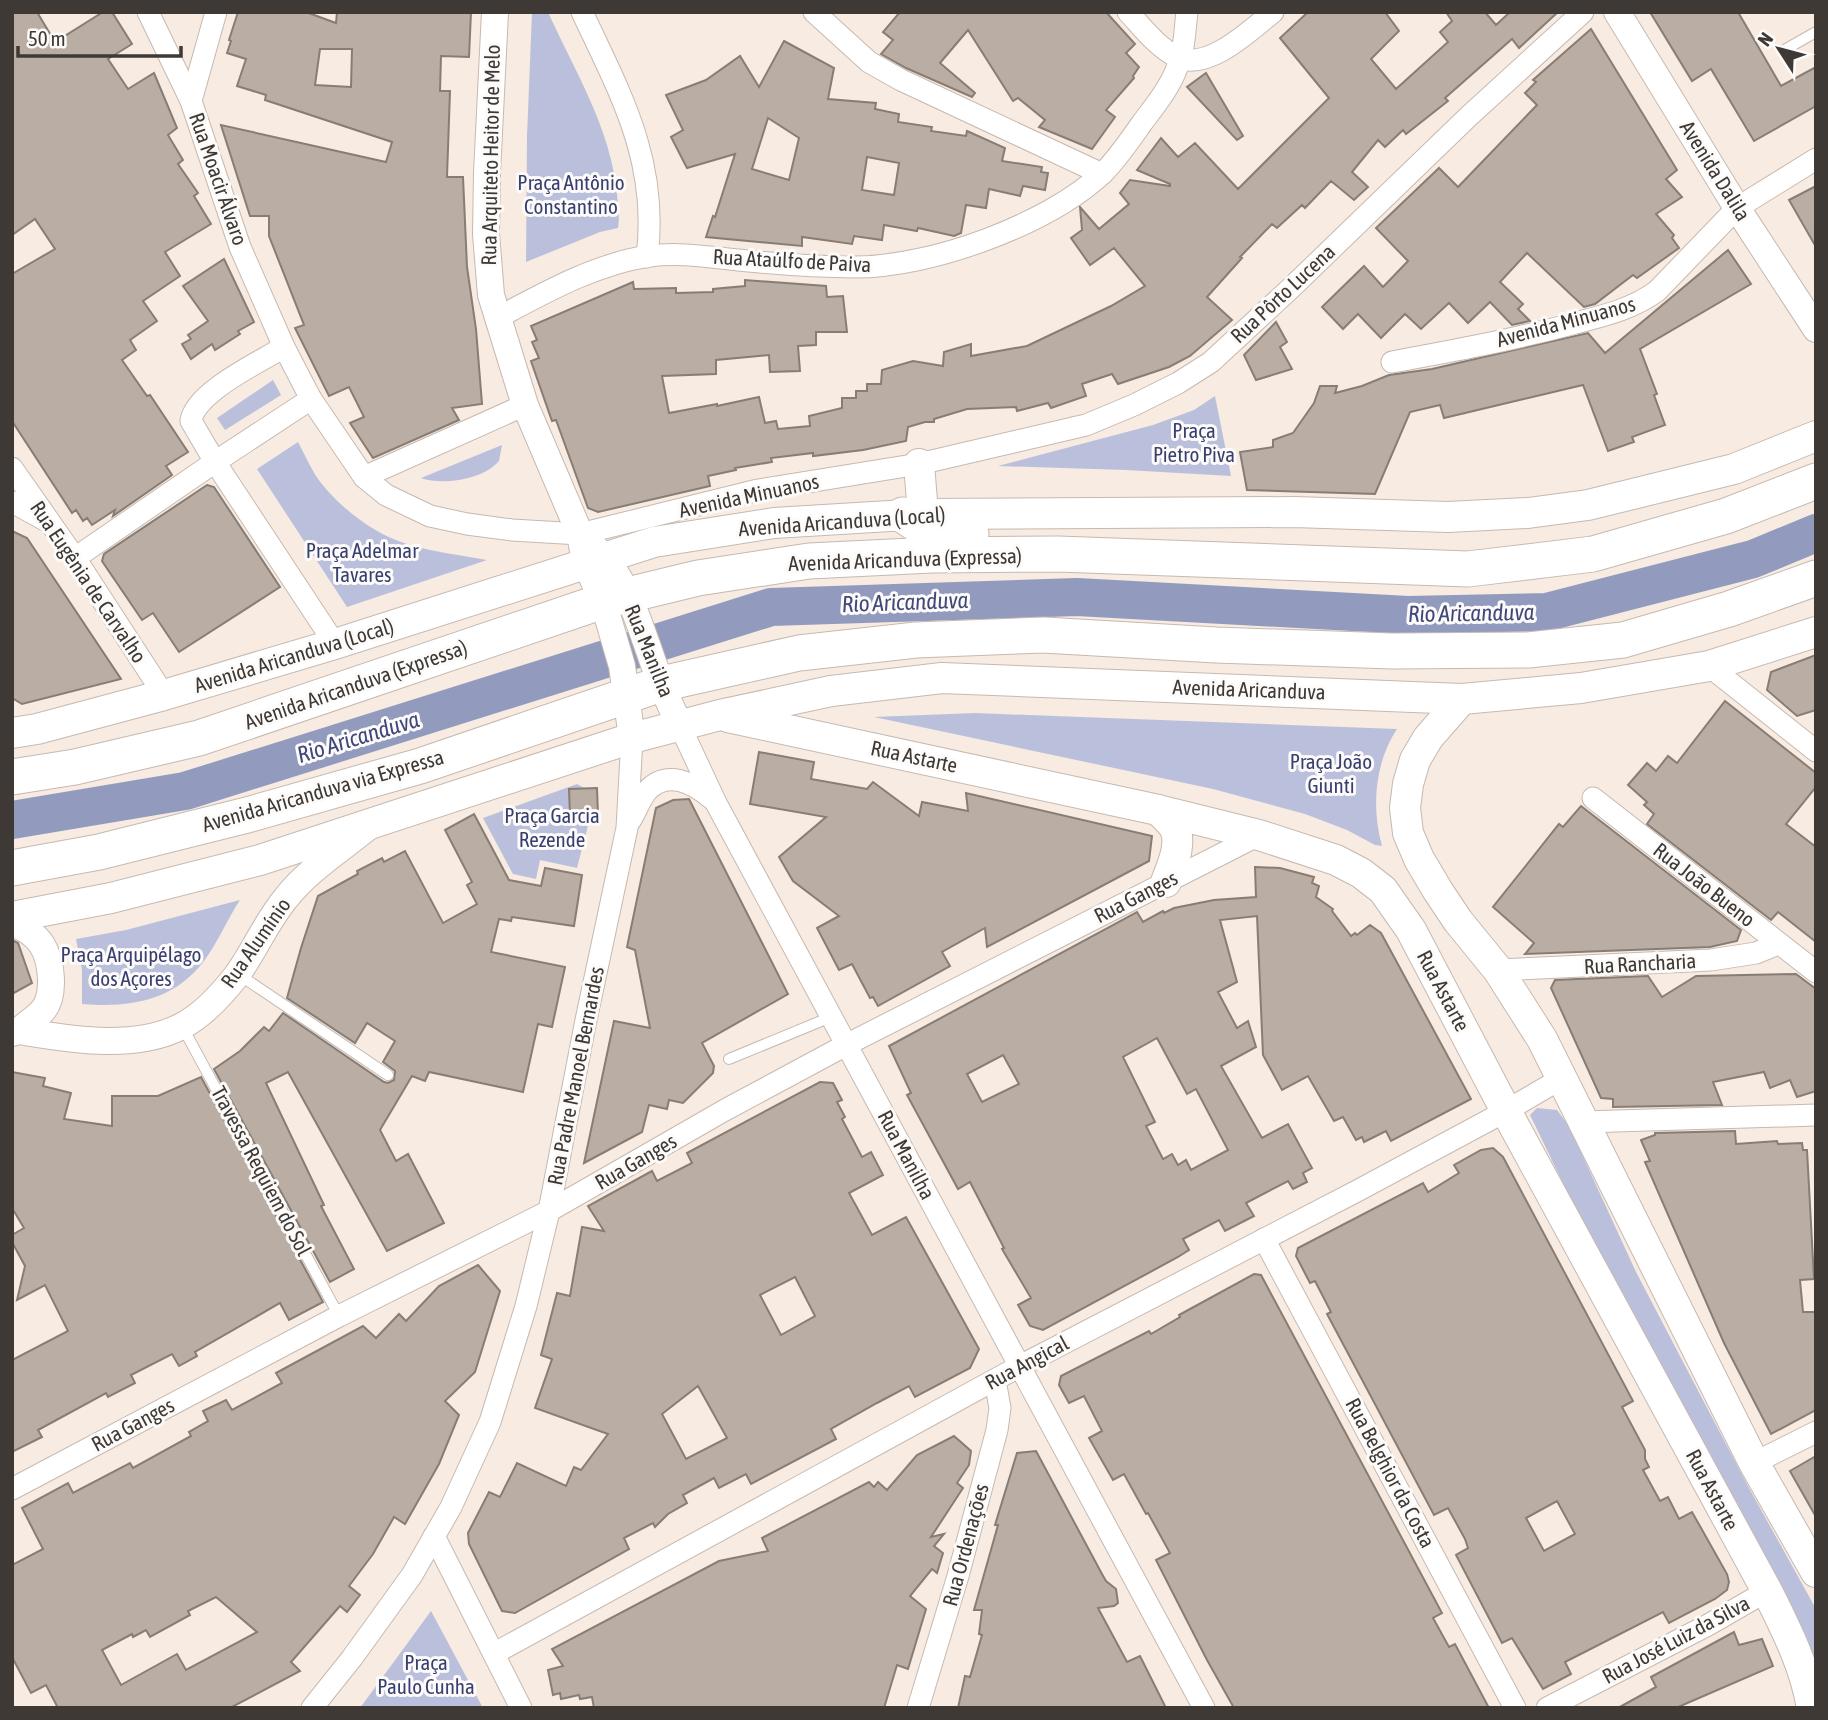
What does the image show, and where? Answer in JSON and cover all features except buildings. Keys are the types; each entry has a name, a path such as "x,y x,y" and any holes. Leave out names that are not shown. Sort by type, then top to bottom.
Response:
{"highway":[{"name":"Avenida Aricanduva (Expressa)","path":"12,777 75,767 199,738 619,611 698,578 809,561 932,555 1058,554 1468,569 1593,554 1726,516 1816,481"},
{"path":"913,515 928,532 1207,541 1233,562"},
{"path":"1729,609 1743,592 1816,564"},
{"path":"625,680 656,671 916,640 1044,635 1392,651 1528,650 1623,640 1729,609 1816,578"},
{"name":"Avenida Aricanduva via Expressa","path":"12,867 99,852 247,815 420,766 625,680"}],"main road":[{"name":"Avenida Aricanduva (Local)","path":"21,726 164,695 335,644 590,551 774,523 913,515 1294,512 1448,517 1528,513 1588,505 1734,469 1816,436"},
{"path":"913,515 919,464"},
{"name":"Avenida Aricanduva","path":"680,726 831,691 943,678 1462,699 1581,688 1709,666 1816,632"},
{"path":"1462,699 1428,738 1415,760 1405,808 1408,833 1419,859 1438,891 1458,921 1498,970 1542,1039 1754,1463 1816,1572"},
{"name":"Rua Astarte","path":"720,715 1158,810 1259,835 1336,860 1361,873 1382,890 1411,930 1767,1591 1796,1653 1812,1708"},
{"path":"12,919 111,898 260,860 632,738 680,726"},
{"path":"1158,810 1175,828 1177,840 1173,864 1166,882"}],"street":[{"name":"Rua Moacir Álvaro","path":"148,12 191,101 240,247 284,347"},
{"path":"191,101 216,12"},
{"name":"Rua Arquiteto Heitor de Melo","path":"495,12 486,233 491,295 525,405 619,611"},
{"path":"582,12 636,132 646,171 650,202 651,228 647,257"},
{"path":"814,12 869,62 901,80 1102,174"},
{"path":"1128,12 1164,50 1180,59 1200,60 1225,49 1273,12"},
{"name":"Rua Ataúlfo de Paiva","path":"497,318 537,297 610,266 647,257 673,254 779,264 856,267 890,265 928,258 1023,224 1065,202 1102,174 1163,96 1180,59 1187,12"},
{"name":"Rua Pôrto Lucena","path":"919,464 1086,425 1135,405 1178,383 1210,362 1292,288 1469,116 1583,12"},
{"name":"Avenida Dalila","path":"1618,12 1737,208 1816,328"},
{"name":"Avenida Minuanos","path":"1392,362 1546,331 1642,302 1657,291 1737,208 1816,159"},
{"path":"335,644 192,426 192,413 203,399 284,347 311,399 364,477 395,500 429,516 512,530 590,551"},
{"path":"75,558 311,399"},
{"path":"364,477 525,405"},
{"name":"Avenida Minuanos","path":"590,551 758,490 919,464"},
{"name":"Rua Eugênia de Carvalho","path":"12,468 75,558 164,695"},
{"path":"12,502 47,520"},
{"name":"Rua Manilha","path":"619,611 656,671 716,803 1204,1708"},
{"name":"Rua Padre Manoel Bernardes","path":"434,1536 490,1422 526,1306 549,1211 626,828 632,738 619,611"},
{"path":"1709,666 1816,751"},
{"path":"626,828 647,792 660,782 689,782 716,803"},
{"name":"Rua João Bueno","path":"1593,798 1816,972"},
{"name":"Rua Alumínio","path":"15,1032 87,1040 126,1040 156,1035 182,1026 217,997 237,974 287,896 319,866 370,826"},
{"name":"Rua Ganges","path":"12,1489 338,1316 549,1211 725,1110 846,1045 1259,835"},
{"name":"Rua Alumínio","path":"12,919 28,930 43,947 50,969 50,991 44,1009 15,1032"},
{"name":"Rua Rancharia","path":"1498,970 1711,960 1756,953 1779,944"},
{"name":"Rua Angical","path":"495,1653 1020,1366 1507,1111 1562,1078"},
{"path":"1583,1122 1815,1121"},
{"name":"Rua Belghior da Costa","path":"1264,1239 1515,1708"},
{"name":"Rua Ordenações","path":"918,1708 958,1576 997,1430 1000,1408 995,1380"},
{"path":"1754,1463 1816,1432"},
{"path":"434,1536 521,1708"},
{"path":"312,1708 405,1585 434,1536"},
{"name":"Rua José Luiz da Silva","path":"1547,1708 1708,1625 1767,1591"}],"lane":[{"path":"1786,49 1816,32"},
{"path":"237,974 388,1075"},
{"path":"729,1059 831,1017"},
{"name":"Travessa Requiem do Sol","path":"182,1026 338,1316"}],"green space":[{"name":"Praça Antônio Constantino","path":"532,12 548,12 600,123 613,170 619,220 618,228 600,232 526,262 527,136"},
{"path":"273,380 281,395 225,430 217,418"},
{"name":"Praça Pietro Piva","path":"1215,396 1231,476 998,466 1153,425 1194,410"},
{"name":"Praça Adelmar Tavares","path":"298,442 324,487 345,508 369,526 407,544 487,560 347,607 257,469"},
{"name":"Praça Adelmar Tavares","path":"502,445 499,461 484,472 451,481 421,478"},
{"name":"Praça João Giunti","path":"975,713 1397,729 1384,756 1377,785 1377,816 1382,846 1305,814 1213,789 874,717"},
{"name":"Praça Garcia Rezende","path":"577,784 591,792 591,814 577,868 540,860 536,879 513,874 483,818"},
{"name":"Praça Arquipélago dos Açores","path":"240,900 204,961 179,985 165,993 133,1003 82,1004 82,970 76,939 126,930"},
{"path":"1537,1108 1557,1110 1569,1126 1636,1272 1816,1609 1816,1665 1649,1342 1578,1214 1530,1115"},
{"name":"Praça Paulo Cunha","path":"431,1611 483,1708 360,1708"}],"waterway":[{"name":"Rio Aricanduva","path":"12,820 185,791 771,607 1077,597 1408,615 1547,612 1753,559 1816,533"}]}
